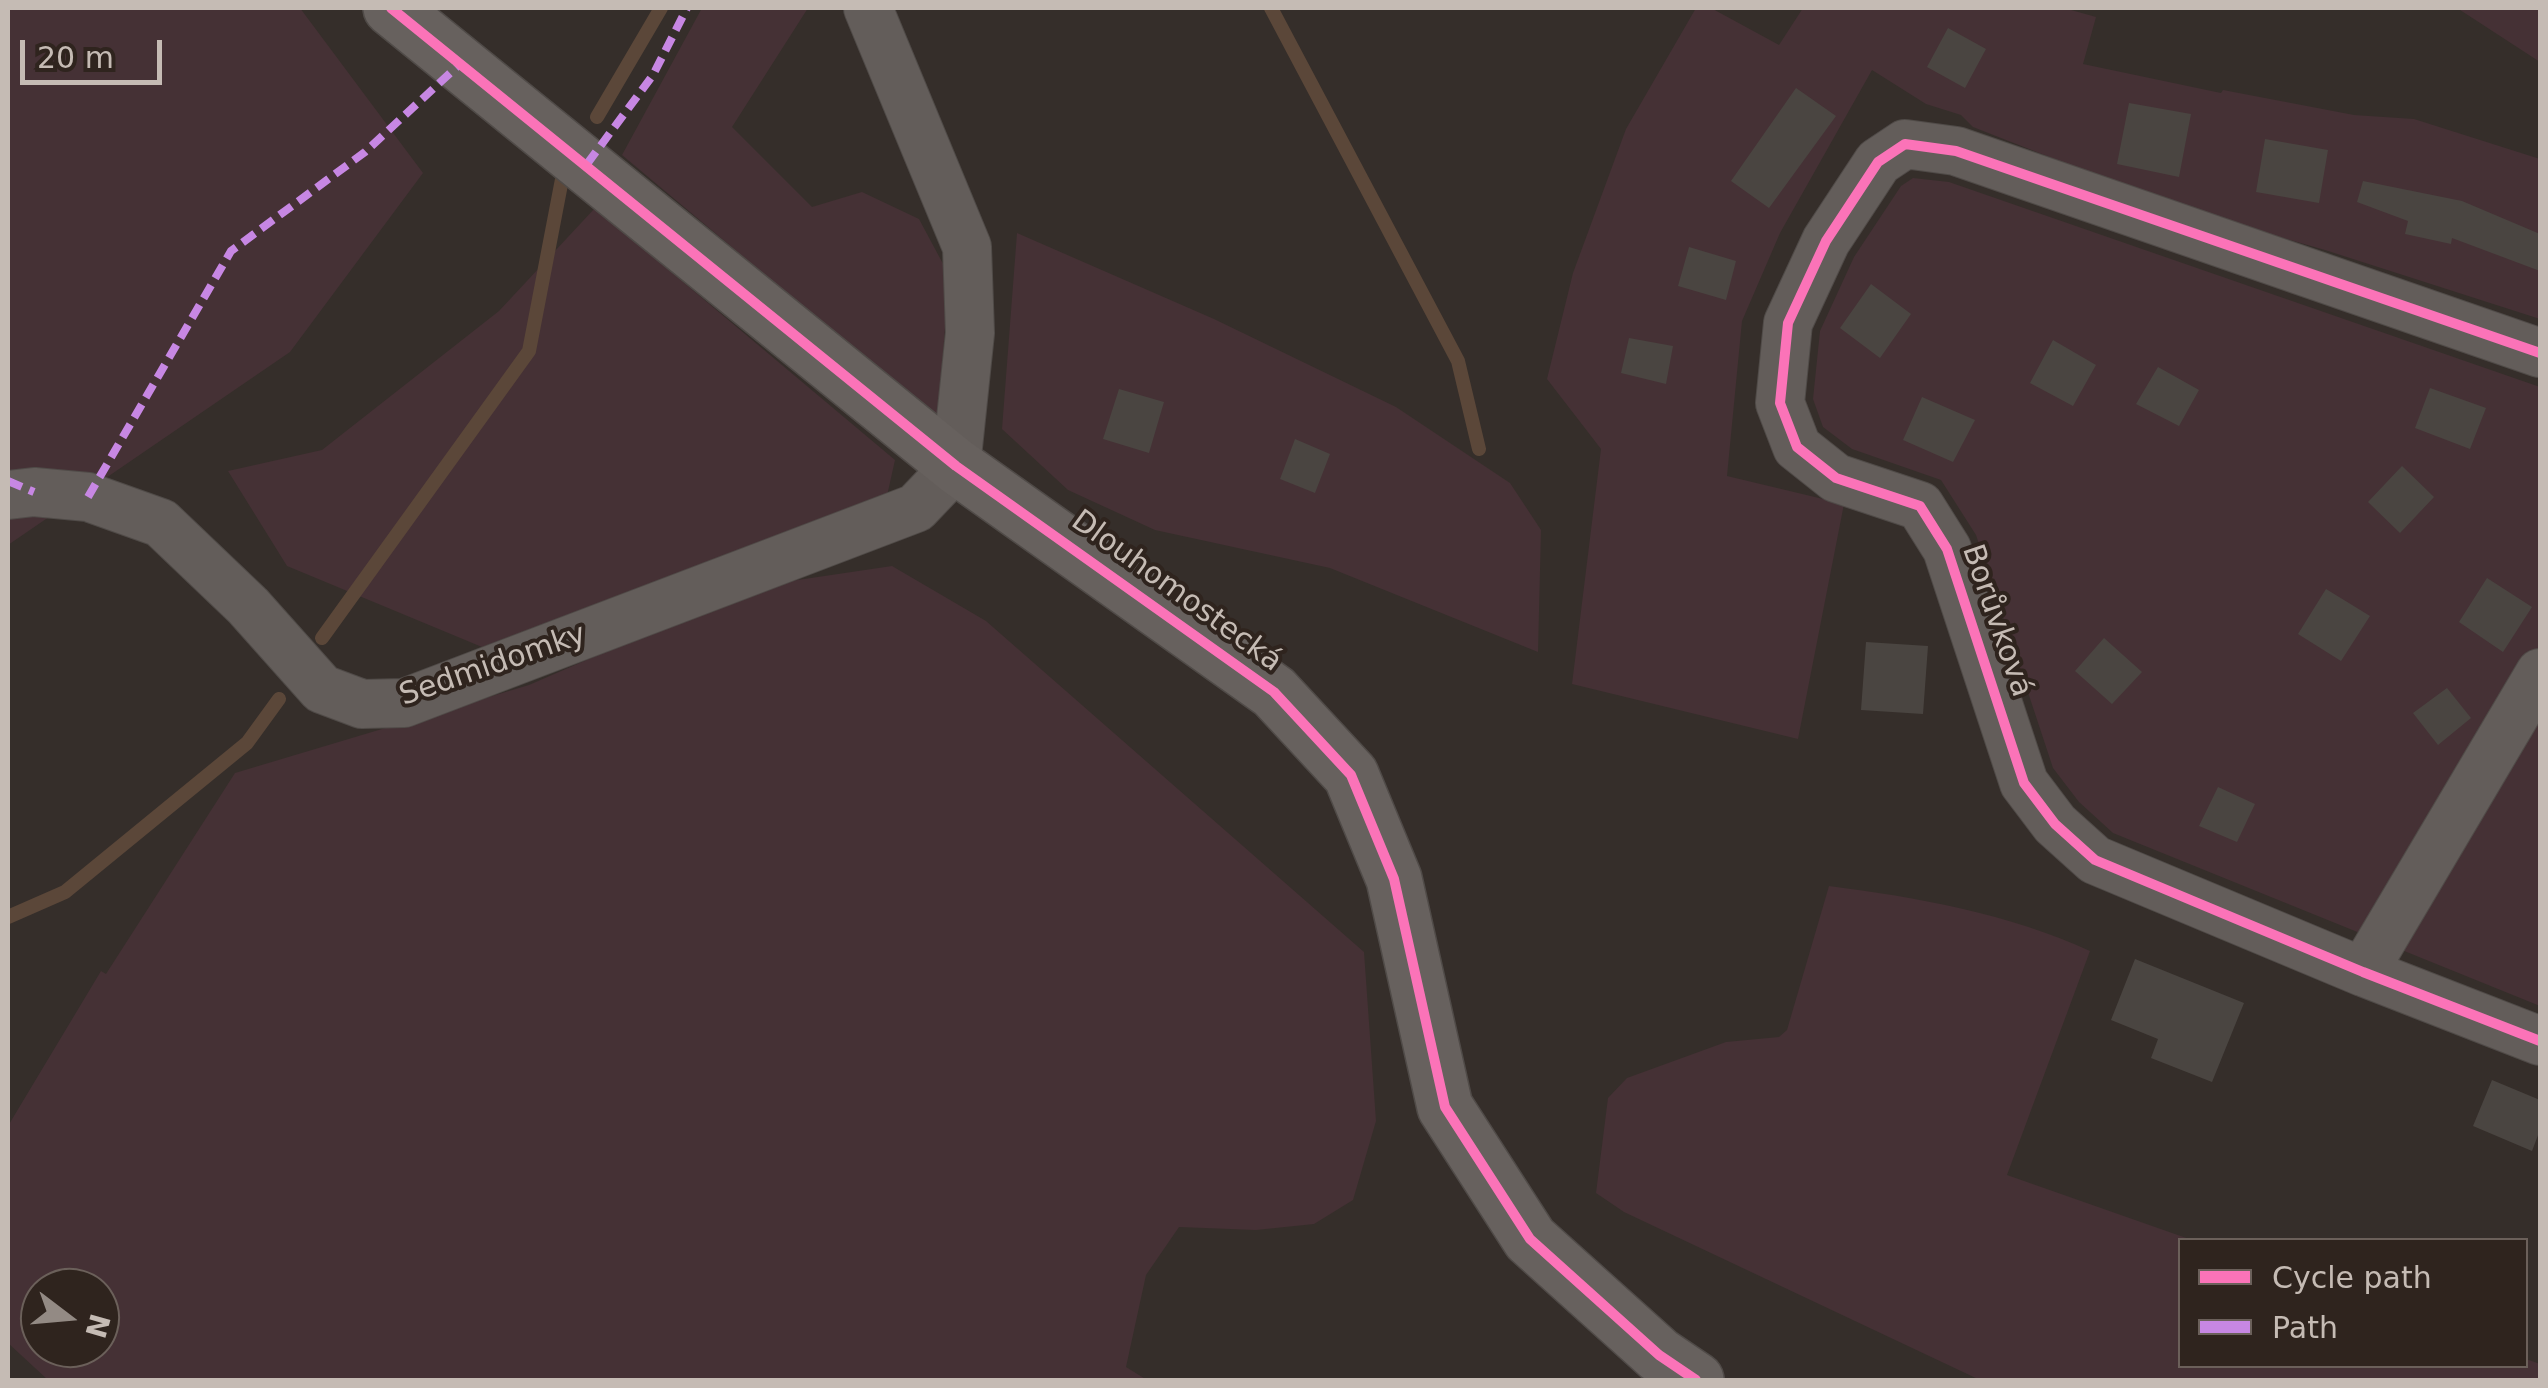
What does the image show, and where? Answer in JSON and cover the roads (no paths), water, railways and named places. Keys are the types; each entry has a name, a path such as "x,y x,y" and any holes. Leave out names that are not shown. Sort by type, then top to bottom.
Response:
{"street":[{"name":"Dlouhomostecká","path":"391,8 956,466 1274,692 1351,775 1394,879 1444,1107 1530,1239 1659,1356 1696,1380"},
{"path":"868,8 967,248 970,333 956,466"},
{"name":"Borůvková","path":"2540,354 1956,151 1905,144 1878,162 1826,242 1788,323 1780,403 1796,447 1836,478 1920,506 1946,549 2024,783 2056,824 2095,860 2540,1041"},
{"name":"Sedmidomky","path":"8,494 88,497 161,523 248,606 322,689 362,704 404,703 916,508 956,466"},
{"path":"2363,972 2540,673"}],"waterway":[{"path":"597,117 661,8"},
{"path":"1271,8 1458,361 1479,449"},
{"path":"322,638 529,351 563,174"},
{"path":"8,917 65,892 247,743 279,699"}]}
